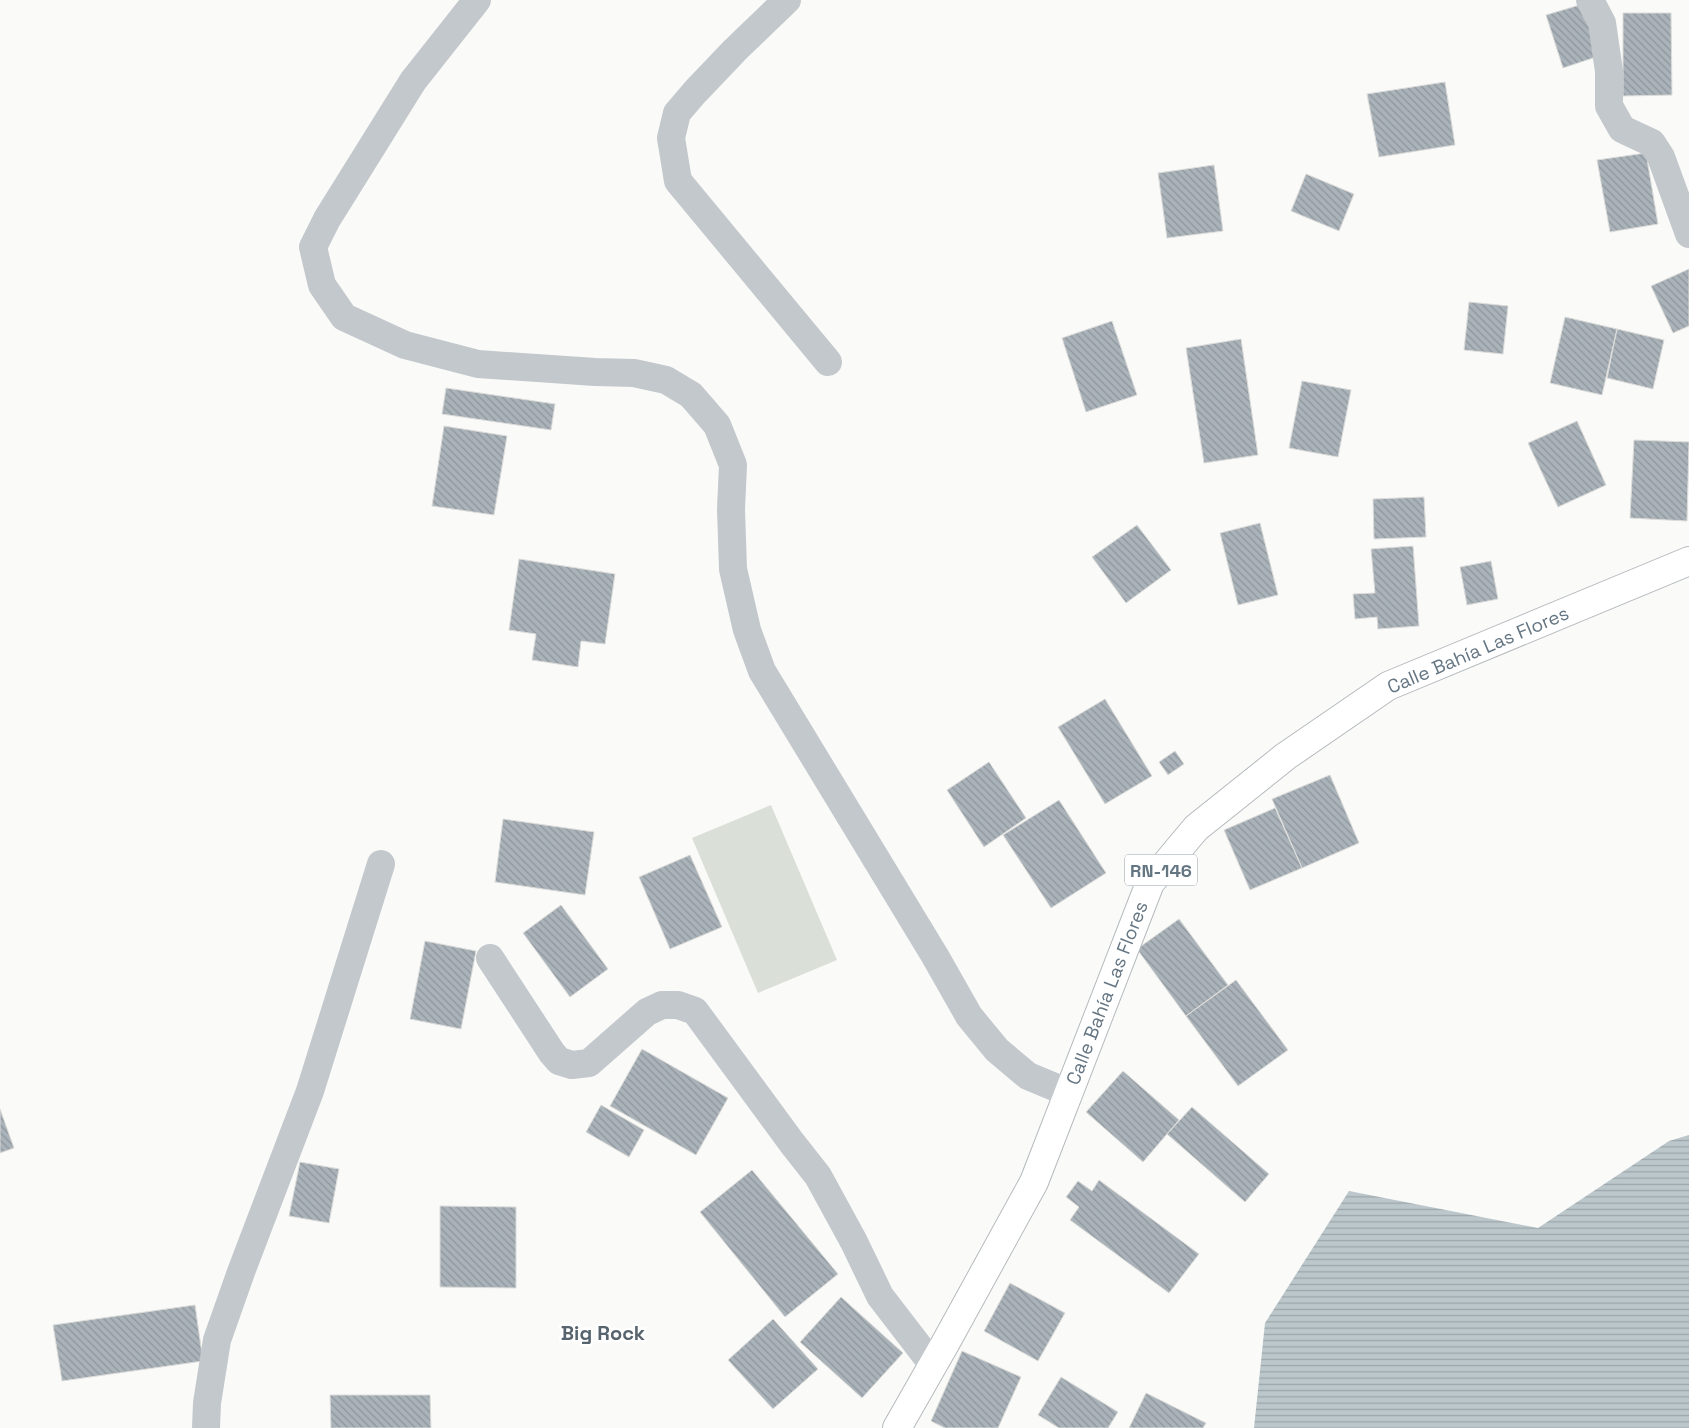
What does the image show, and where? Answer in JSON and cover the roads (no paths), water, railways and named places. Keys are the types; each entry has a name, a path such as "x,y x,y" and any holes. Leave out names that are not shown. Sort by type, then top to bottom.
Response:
{"main road":[{"name":"Calle Bahía Las Flores","path":"897,1428 934,1365 1034,1182 1150,883 1196,828 1286,756 1388,686 1689,561"}],"street":[{"path":"477,0 413,81 327,219 313,247 322,285 344,317 405,345 478,364 634,373 666,380 692,395 717,425 733,465 731,509 733,569 747,630 762,671 935,956 969,1016 997,1050 1028,1076 1069,1093"},
{"path":"787,0 735,50 677,113 671,138 678,181 828,362"},
{"path":"1590,0 1602,24 1609,71 1609,106 1622,129 1652,143 1661,157 1689,234"},
{"path":"206,1428 207,1403 217,1340 310,1091 381,864"},
{"path":"490,958 552,1053 559,1060 572,1066 589,1064 647,1012 670,1005 678,1005 695,1011 818,1176 854,1242 880,1296 934,1365"}],"district":[{"name":"Big Rock","path":"603,1333"}]}
